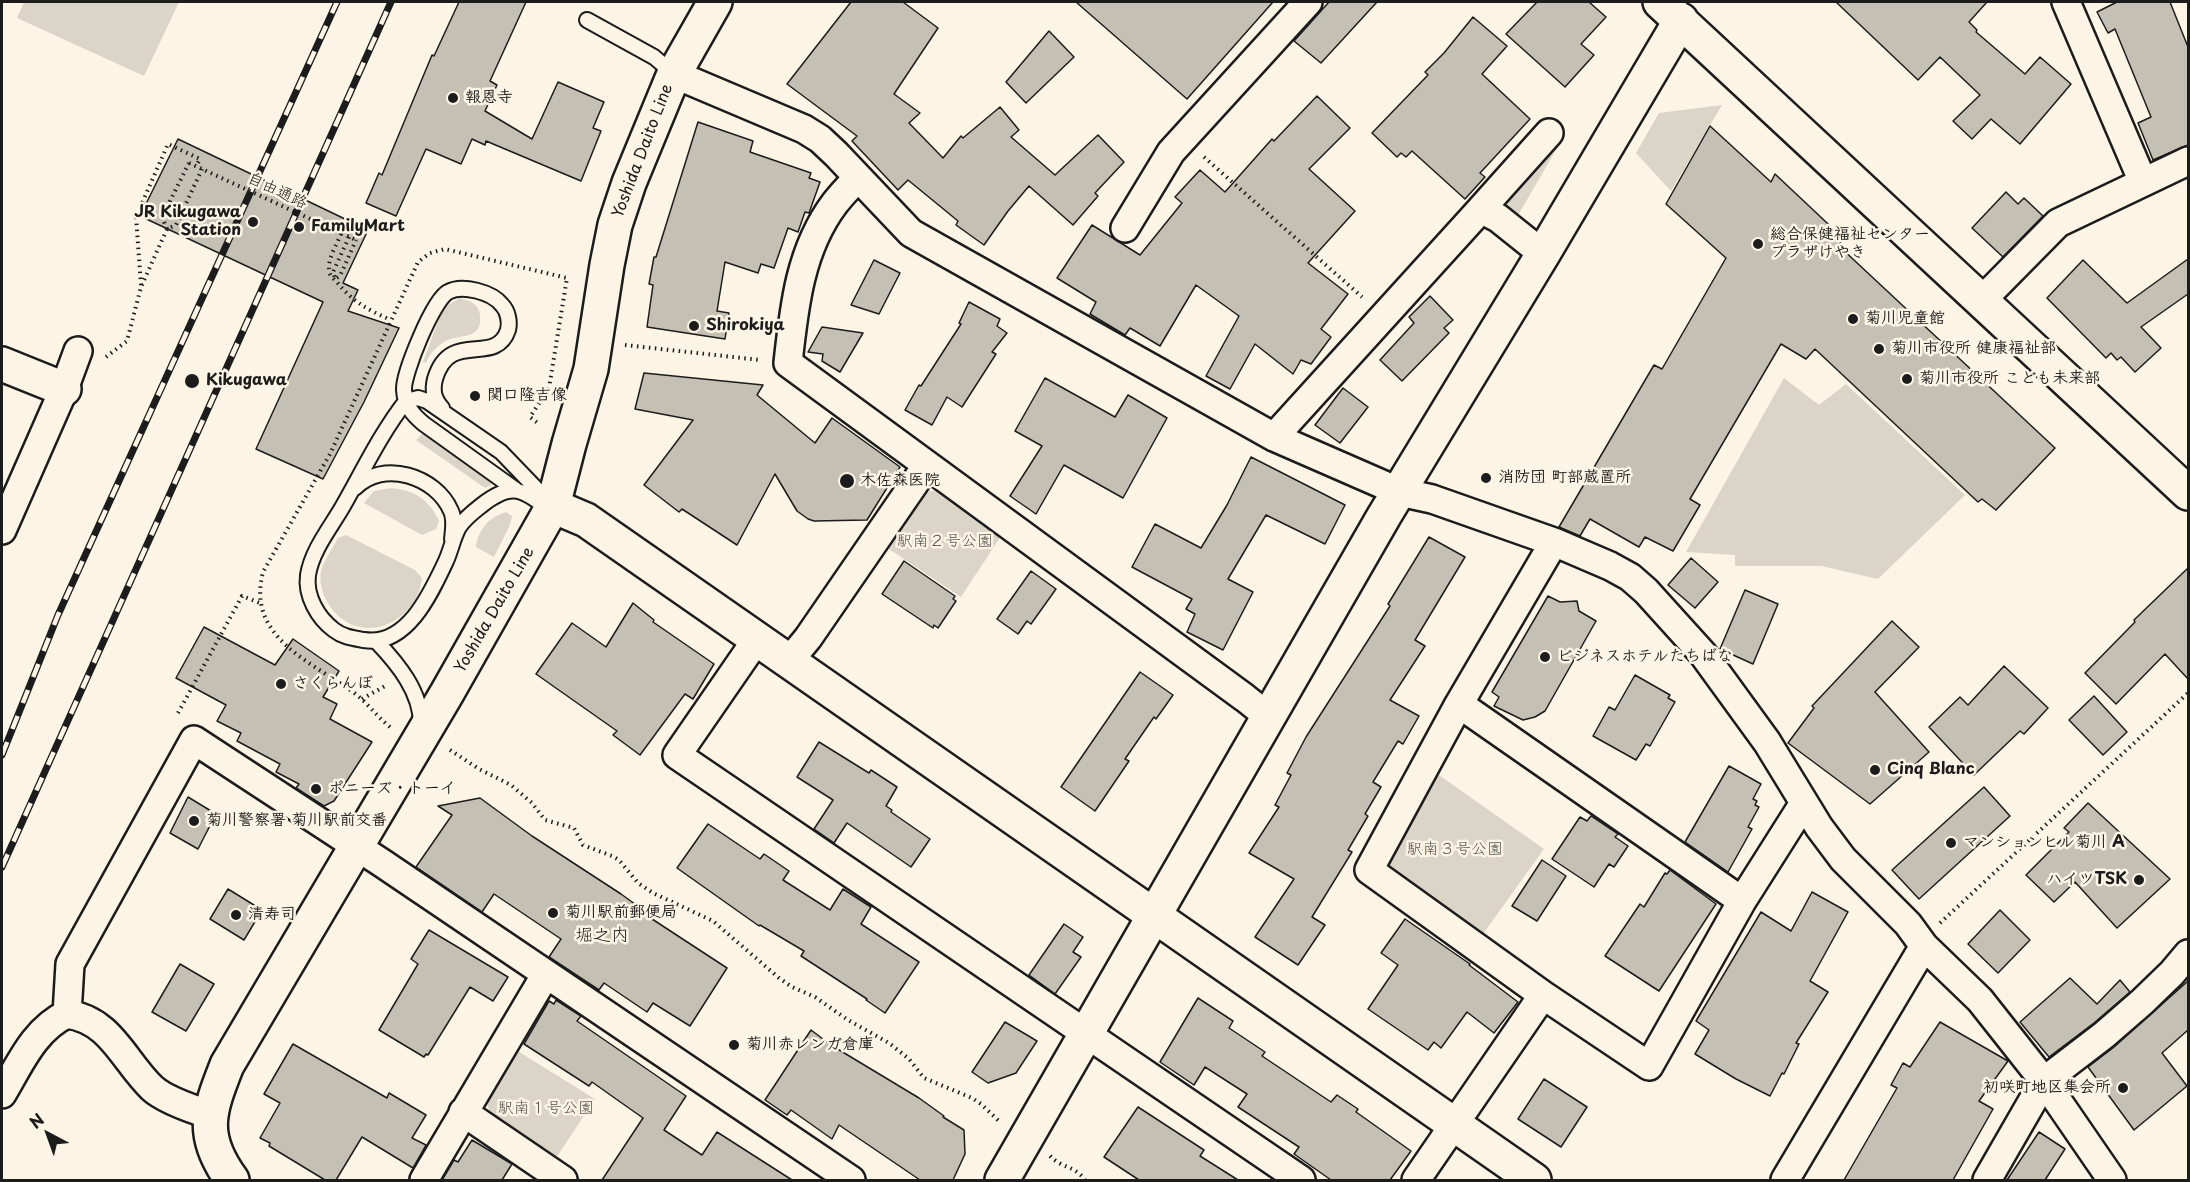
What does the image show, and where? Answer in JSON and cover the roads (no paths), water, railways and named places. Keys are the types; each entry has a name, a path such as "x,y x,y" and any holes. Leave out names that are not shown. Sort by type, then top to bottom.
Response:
{"street":[{"name":"Yoshida Daito Line","path":"232,1180 212,1146 210,1131 216,1093 227,1065 357,847 406,738 509,587 553,506 568,444 591,369 615,225 628,183 674,74 715,2"},
{"path":"1125,228 1171,152 1308,2"},
{"path":"2066,2 2143,182"},
{"path":"1002,1180 1400,492 1543,254 1676,8 2188,493"},
{"path":"674,74 804,129 820,139 911,234 1274,437 1400,492 1432,500 1554,542 1630,577 1646,591 1703,654 1767,742 1804,803 1843,859 1908,924 1922,944 1980,1000 2044,1081 2112,1180"},
{"path":"1274,437 1549,133"},
{"path":"1982,300 2058,223 2188,160"},
{"path":"857,178 834,203 805,262 796,303 788,363 1269,717"},
{"path":"1481,209 1498,218 1543,254"},
{"path":"2,530 64,389 78,351"},
{"path":"2,364 64,389"},
{"path":"789,661 808,638 927,465"},
{"path":"553,506 585,520 1533,1180"},
{"path":"1554,542 1459,704 1369,870 1543,995 1649,1066 1742,901 1804,803"},
{"path":"757,639 677,755 1301,1180"},
{"path":"1459,704 1742,901"},
{"path":"67,1014 70,964 194,740 546,974 846,1179"},
{"path":"1785,1180 1922,944"},
{"path":"1987,1180 2044,1081 2104,1035 2142,1002 2188,954"},
{"path":"424,1180 546,974"},
{"path":"1416,1180 1543,995"},
{"path":"2,1094 33,1043 49,1026 67,1014 85,1018 101,1029 153,1089 182,1104 211,1115"},
{"path":"464,1112 563,1180"}],"lane":[{"path":"587,20 654,57 674,74"},
{"path":"447,413 434,398 434,385 443,362 454,353 488,349 496,345 503,340 509,327 508,316 503,305 477,291 460,288 440,298 430,314 406,375 404,388 406,401 412,414 424,424 516,490 531,495 545,507 553,506"},
{"path":"406,738 422,722 418,701 399,666 376,642 339,634 329,627 316,610 308,592 308,575 318,548 406,401 418,398 447,413 501,452 553,506"},
{"path":"351,493 358,485 378,475 400,475 422,480 442,497 452,512 454,527 452,544"},
{"path":"376,642 407,626 415,616 447,560 459,529 468,516 502,491 516,490"}],"railway":[{"path":"2,755 58,615 337,2"},
{"path":"2,867 391,2"}],"place":[{"name":"報恩寺","path":"453,98"},
{"name":"JR Kikugawa Station","path":"253,222"},
{"name":"FamilyMart","path":"299,227"},
{"name":"総合保健福祉センター プラザけやき","path":"1758,244"},
{"name":"菊川児童館","path":"1853,319"},
{"name":"Shirokiya","path":"694,326"},
{"name":"菊川市役所 健康福祉部","path":"1879,349"},
{"name":"菊川市役所 こども未来部","path":"1907,379"},
{"name":"Kikugawa","path":"192,381"},
{"name":"関口隆吉像","path":"475,396"},
{"name":"消防団 町部蔵置所","path":"1486,478"},
{"name":"木佐森医院","path":"847,481"},
{"name":"ビジネスホテルたちばな","path":"1545,657"},
{"name":"さくらんぼ","path":"281,684"},
{"name":"Cinq Blanc","path":"1875,770"},
{"name":"ポニーズ・トーイ","path":"316,789"},
{"name":"菊川警察署 菊川駅前交番","path":"194,821"},
{"name":"マンションヒル菊川 A","path":"1951,843"},
{"name":"ハイツTSK","path":"2139,880"},
{"name":"菊川駅前郵便局","path":"553,913"},
{"name":"清寿司","path":"236,915"},
{"name":"菊川赤レンガ倉庫","path":"734,1045"},
{"name":"初咲町地区集会所","path":"2123,1088"}],"district":[{"name":"堀之内","path":"602,936"}],"park label":[{"name":"駅南２号公園","path":"945,542"},
{"name":"駅南３号公園","path":"1455,850"},
{"name":"駅南１号公園","path":"546,1109"}]}
